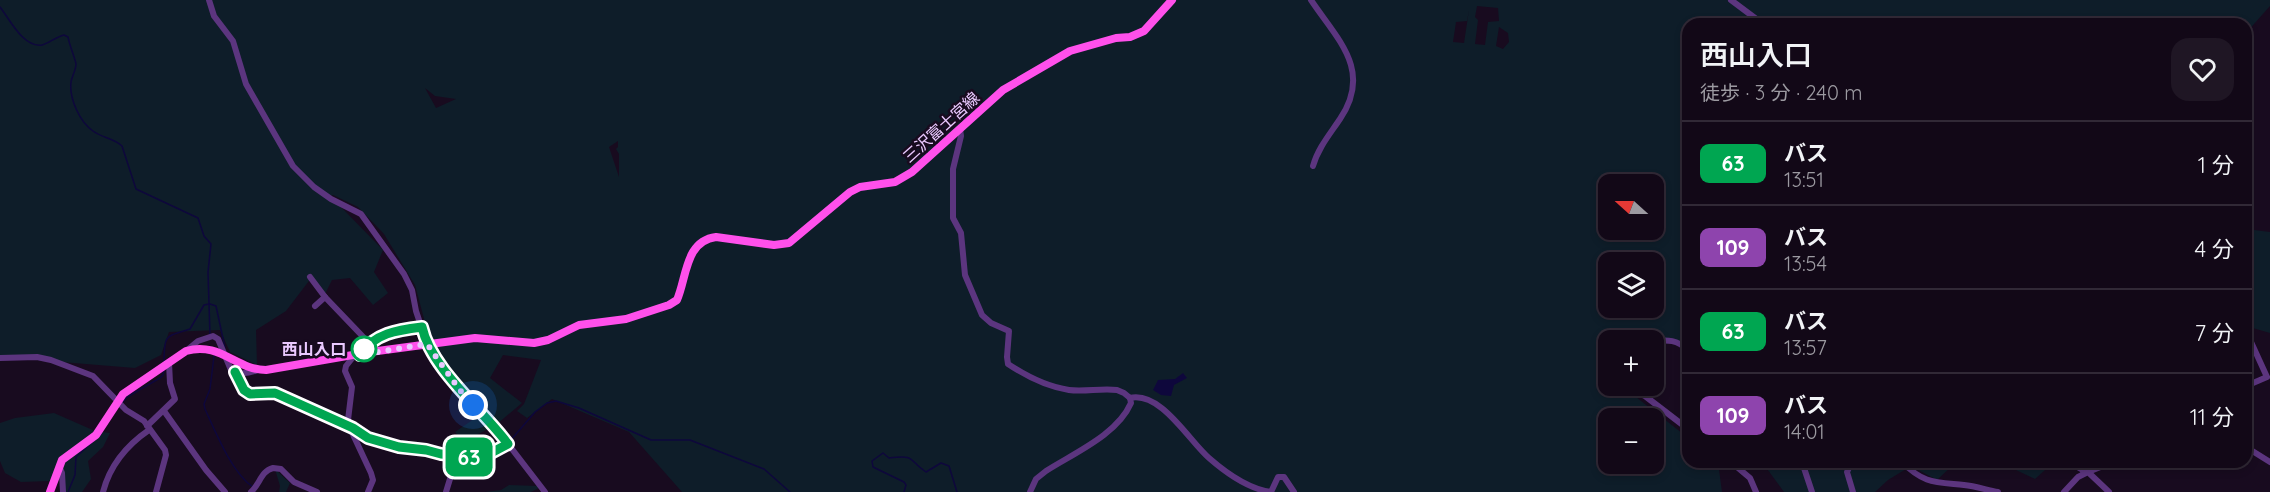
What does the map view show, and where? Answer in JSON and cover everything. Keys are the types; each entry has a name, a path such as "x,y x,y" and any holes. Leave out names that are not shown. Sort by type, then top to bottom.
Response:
{"main road":[{"name":"三沢富士宮線","path":"258,370 475,338 534,343 548,340 579,325 626,320 669,305 677,300 690,255 709,238 774,245 789,243 850,192 895,182 912,172 1003,90 1070,51 1116,38 1130,37 1144,31 1172,0"},
{"path":"50,492 59,465 68,454 96,435 123,394 186,351 207,348 258,370"}],"street":[{"path":"209,0 214,16 238,53 246,84 286,157 314,187 331,199 361,214 404,274 412,290 427,344 459,389 507,442 545,492"},
{"path":"1311,0 1343,46 1354,78 1351,101 1323,144 1313,166"},
{"path":"1731,0 1755,18"},
{"path":"960,129 961,136 954,169 953,218 961,233 962,264 976,306 982,315 991,323 1009,331 1006,357 1008,364 1026,375 1056,387 1070,390 1117,390 1130,398 1131,403 1118,422 1036,479 1030,492"},
{"path":"310,277 369,343"},
{"path":"315,306 326,297"},
{"path":"368,492 373,480 349,423 352,387 345,372 346,366 369,343 400,328 422,327"},
{"path":"186,351 193,344 210,337 218,339 228,366 235,372 244,390 250,394 275,393 349,423 368,438 399,447 457,456 483,456 507,442"},
{"path":"1664,340 1672,340 1682,345"},
{"path":"2252,344 2267,377 2252,383"},
{"path":"0,358 38,357 93,376 148,428 166,455 156,492"},
{"path":"104,492 105,484 125,448 148,428 175,399 166,364"},
{"path":"235,372 245,373 258,370"},
{"path":"1645,396 1682,424"},
{"path":"1130,398 1136,397 1157,405 1174,418 1197,446 1217,464 1245,482 1271,492 1278,477 1284,477 1294,492"},
{"path":"164,411 206,470 225,492"},
{"path":"2252,451 2270,462"},
{"path":"446,492 457,456"},
{"path":"59,465 63,492"},
{"path":"254,490 268,469 276,468 294,482 317,492"},
{"path":"1738,468 1750,478 1756,492"},
{"path":"1804,468 1812,492"},
{"path":"1849,468 1847,472 1853,492"},
{"path":"1909,468 1930,482 1966,485 1998,492"},
{"path":"2079,468 2109,492"},
{"path":"2085,472 2086,468"},
{"path":"2064,492 2085,472 2096,468"}],"shaded area":[{"path":"0,0 2270,0 2270,6 2252,26 2252,18 1682,18 1682,348 1670,340 1664,340 1664,330 1598,330 1598,396 1635,396 1650,408 1598,408 1598,474 1664,474 1664,419 1682,433 1682,468 1719,468 1722,492 682,492 629,432 552,399 527,418 517,411 524,404 541,360 503,355 490,378 522,403 497,424 464,442 455,432 484,412 430,341 415,285 384,234 358,207 333,195 328,197 383,250 374,272 388,293 373,305 350,278 332,280 325,294 312,277 286,311 256,330 257,365 230,352 220,330 169,332 161,355 135,368 0,357","holes":["1477,6 1498,8 1499,21 1488,22 1485,45 1475,44","1469,10 1464,43 1453,42 1456,22 1467,21","1499,27 1508,33 1509,42 1503,49 1496,46","425,88 435,96 456,99 436,108","618,141 616,149 619,154 619,177 609,147"]},
{"path":"2252,230 2270,232 2270,333 2252,328"},
{"path":"1183,373 1187,378 1174,385 1171,396 1161,395 1153,390 1158,380 1175,379"},
{"path":"54,413 95,431 110,433 103,447 88,461 91,479 82,492 64,492 58,468 49,481 21,482 5,473 0,461 0,423 15,418"},
{"path":"1766,468 1908,468 1888,480 1875,492 1784,492"},
{"path":"1915,468 1950,468 1937,480"},
{"path":"2012,468 2047,468 2035,479"},
{"path":"275,469 290,483 286,492 279,492 280,486"},
{"path":"509,485 541,487 531,492 485,492 501,490"}],"waterway":[{"path":"0,7 17,31 35,45 42,45 64,35 68,37 76,64 71,82 72,96 76,110 84,122 97,133 122,146 136,189 198,218 204,236 211,244 208,272 210,335"},
{"path":"164,362 168,338 190,329 204,305 209,304"},
{"path":"210,304 216,306 225,348"},
{"path":"214,356 210,389 204,404 205,409 231,462 245,481 253,487"},
{"path":"122,403 127,397 160,378 164,370"},
{"path":"510,441 535,412 547,403 556,401 579,408 651,440 690,440 764,469 790,492"},
{"path":"68,492 75,475 76,457 101,434"},
{"path":"424,447 440,451"},
{"path":"904,492 906,485 904,482 873,467 872,461 883,453 889,458 904,457 911,459 926,472 941,463 949,466 957,492"}],"bus line":[{"name":"63","path":"235,372 244,390 254,396 275,393 353,428 368,438 399,447 475,457 489,454 508,444 459,389 427,344 422,327 400,328 373,340 360,355"}],"place":[{"name":"西山入口","path":"364,349"}],"route":[{"path":"364,349 366,346 360,355 427,344 473,405"}]}
